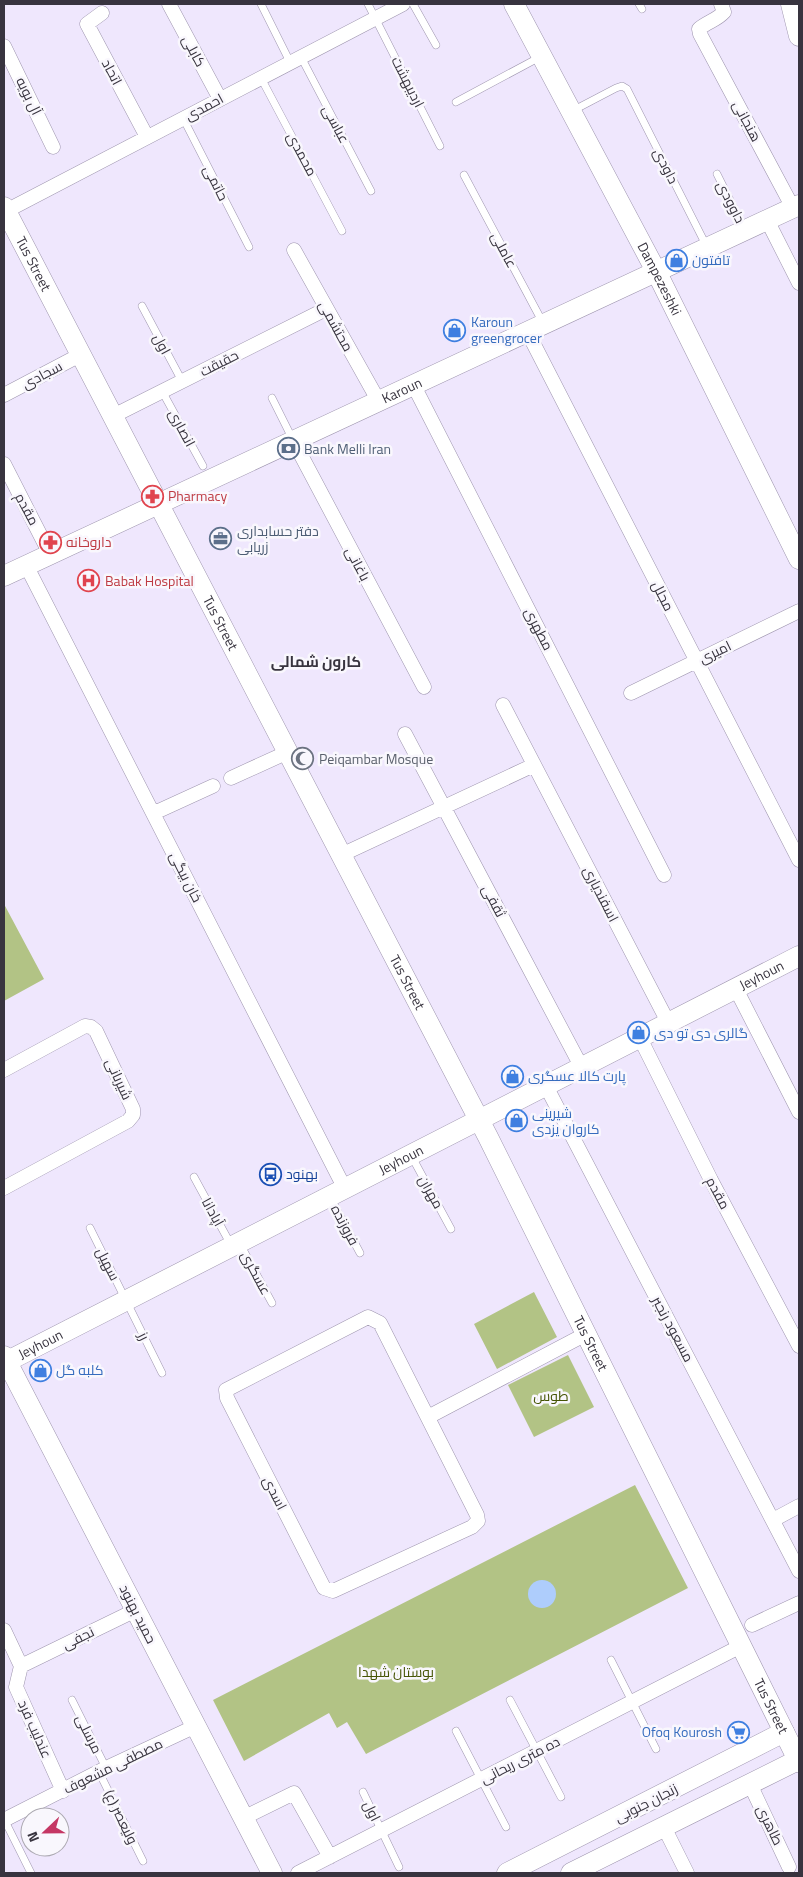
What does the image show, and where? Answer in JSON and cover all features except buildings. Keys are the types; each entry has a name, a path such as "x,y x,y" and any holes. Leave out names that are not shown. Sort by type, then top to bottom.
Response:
{"street":[{"name":"کابلی","path":"169,4 220,99"},
{"name":"احمدی","path":"5,209 403,4"},
{"name":"هنجانی","path":"721,4 724,12 721,16 703,25 699,29 700,34 796,206"},
{"path":"791,4 799,36"},
{"name":"Dampezeshki","path":"519,6 542,56 656,272 799,559"},
{"name":"اتحاد","path":"102,13 87,24 147,137"},
{"name":"آل بویه","path":"4,46 53,146"},
{"name":"Karoun","path":"4,576 796,206"},
{"name":"Tus Street","path":"5,209 479,1120 799,1761"},
{"path":"767,220 799,283"},
{"name":"محتشمی","path":"294,250 378,400"},
{"name":"حقیقت","path":"113,416 326,309"},
{"name":"مجلل","path":"535,328 696,661 799,860"},
{"name":"سجادی","path":"4,394 80,355"},
{"name":"مطهری","path":"413,384 664,875"},
{"name":"باغانی","path":"293,440 424,687"},
{"name":"مقدم","path":"4,464 50,554"},
{"name":"خان بیگی","path":"26,565 154,813 338,1193"},
{"name":"امیری","path":"631,693 799,611"},
{"name":"اسفندیاری","path":"503,705 668,1024"},
{"name":"ثقفی","path":"405,734 582,1068"},
{"path":"231,778 288,752"},
{"path":"341,855 534,765"},
{"path":"154,813 213,786"},
{"name":"Jeyhoun","path":"5,1360 338,1193 799,956"},
{"path":"736,989 799,1112"},
{"name":"شیربانی","path":"4,1070 85,1026 91,1027 96,1031 133,1109 133,1115 128,1121 4,1188"},
{"name":"مقدم","path":"640,1038 711,1180 799,1346"},
{"name":"مسعود رنجبر","path":"546,1086 799,1571"},
{"name":"اسدی","path":"368,1317 380,1323 428,1417 477,1515 478,1521 472,1527 333,1591 329,1591 324,1588 271,1485 227,1398 226,1390 368,1317"},
{"path":"428,1417 586,1334"},
{"name":"حمید بهنود","path":"5,1360 272,1873"},
{"path":"772,1520 799,1506"},
{"path":"752,1625 799,1603"},
{"name":"نجفی","path":"21,1666 136,1610"},
{"path":"4,1630 9,1653 21,1666"},
{"name":"ده متری ریحانی","path":"298,1873 741,1646"},
{"name":"عندلیب فرد","path":"21,1666 16,1688 63,1791"},
{"name":"مصطفی مشعوف","path":"4,1820 102,1770 196,1726"},
{"name":"زنجان جنوبی","path":"507,1873 784,1732"},
{"path":"571,1873 799,1761"},
{"name":"طاهری","path":"750,1784 789,1867"},
{"path":"244,1818 294,1794 330,1857"},
{"path":"664,1827 687,1873"}],"lane":[{"name":"عباسی","path":"260,4 295,60 371,191"},
{"name":"اردیبهشت","path":"368,4 440,146"},
{"path":"413,4 436,45"},
{"path":"456,102 542,56"},
{"name":"محمدی","path":"262,78 342,231"},
{"name":"داودی","path":"571,112 622,86 627,89 708,247"},
{"name":"حاتمی","path":"183,118 250,247"},
{"name":"داوودی","path":"716,174 745,230"},
{"name":"عاملی","path":"464,175 535,328"},
{"name":"اول","path":"142,306 182,381"},
{"name":"انصاری","path":"162,391 203,466"},
{"path":"272,398 293,440"},
{"name":"مهران","path":"411,1155 451,1229"},
{"name":"آپادانا","path":"194,1178 236,1244"},
{"name":"فروزنده","path":"338,1193 360,1253"},
{"name":"سهیل","path":"90,1228 126,1300"},
{"name":"عسگری","path":"236,1244 272,1303"},
{"name":"رز","path":"126,1300 162,1373"},
{"path":"612,1660 656,1749"},
{"name":"مرسلی","path":"72,1700 102,1770"},
{"path":"510,1700 538,1750 561,1797"},
{"path":"456,1731 506,1827"},
{"name":"ولیعصر (ع)","path":"102,1770 143,1861"},
{"name":"اول","path":"363,1792 399,1867"},
{"path":"4,1820 31,1873"}],"green space":[{"path":"4,904 44,979 4,1001"},
{"name":"طوس","path":"534,1292 557,1337 497,1369 474,1324"},
{"name":"طوس","path":"568,1355 594,1407 534,1437 508,1385"},
{"name":"بوستان شهدا","path":"635,1485 688,1588 366,1754 347,1722 337,1728 329,1713 244,1761 213,1700"}],"water":[{"path":"542,1580 552,1584 556,1594 552,1604 542,1608 532,1604 528,1594 532,1584"}],"place":[{"name":"تافتون","path":"676,260"},
{"name":"Karoun greengrocer","path":"455,330"},
{"name":"Bank Melli Iran","path":"288,449"},
{"name":"Pharmacy","path":"152,496"},
{"name":"دفتر حسابداری زریابی","path":"221,539"},
{"name":"داروخانه","path":"50,542"},
{"name":"Babak Hospital","path":"89,581"},
{"name":"Peiqambar Mosque","path":"303,759"},
{"name":"گالری دی تو دی","path":"638,1033"},
{"name":"پارت کالا عسگری","path":"512,1076"},
{"name":"شیرینی کاروان یزدی","path":"516,1121"},
{"name":"بهنود","path":"270,1174"},
{"name":"کلبه گل","path":"40,1370"},
{"name":"Ofoq Kourosh","path":"738,1732"}],"district":[{"name":"کارون شمالی","path":"316,662"}]}
